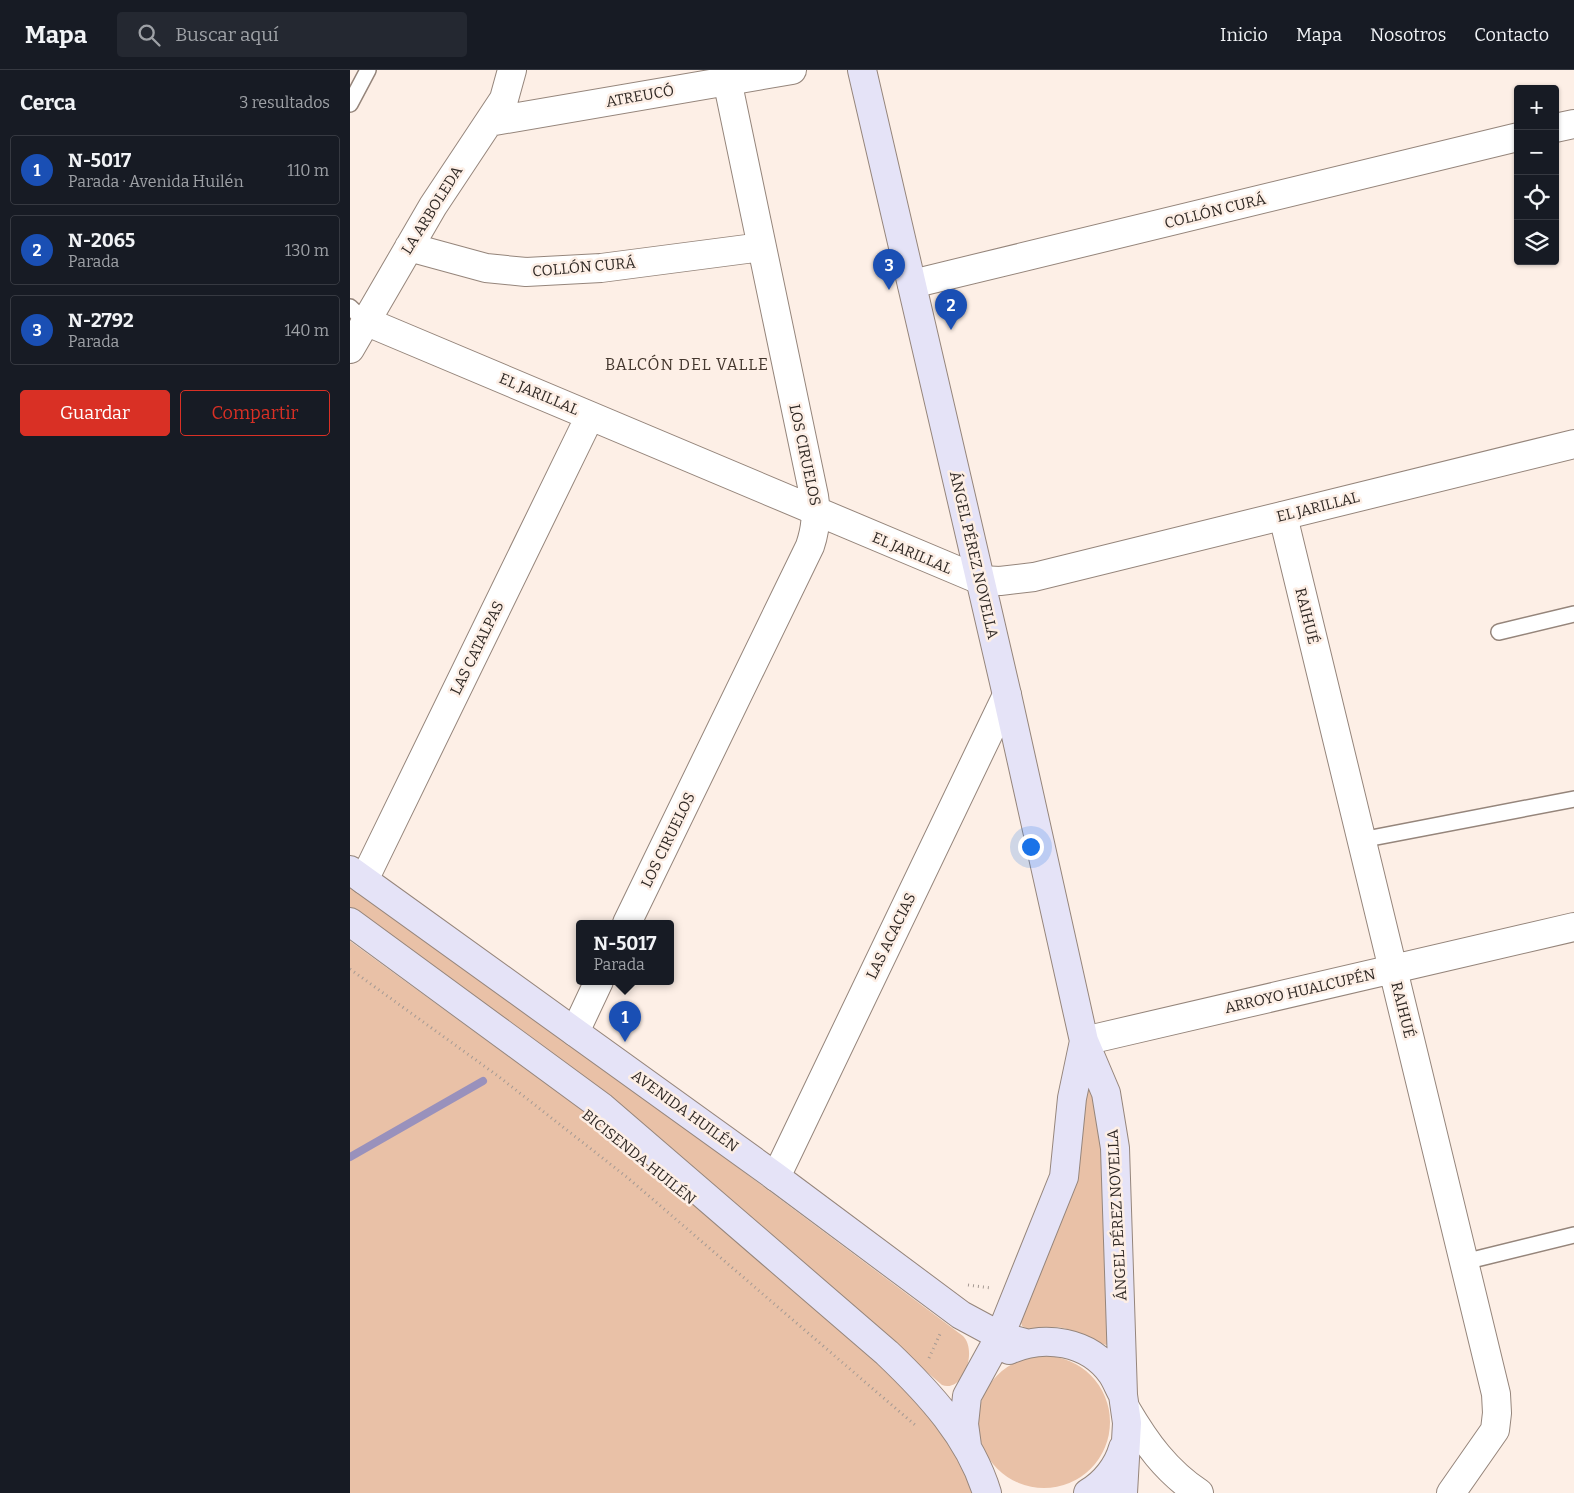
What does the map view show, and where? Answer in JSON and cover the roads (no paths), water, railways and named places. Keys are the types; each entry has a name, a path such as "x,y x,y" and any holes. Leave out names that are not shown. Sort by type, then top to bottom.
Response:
{"main road":[{"name":"ÁNGEL PÉREZ NOVELLA","path":"862,70 1007,695 1084,1040 1106,1093 1115,1148 1127,1436 1123,1493"},
{"name":"AVENIDA HUILÉN","path":"357,875 776,1177 961,1315 1012,1339"},
{"path":"350,922 536,1057 637,1136 915,1380 951,1422 968,1452"},
{"name":"ÁNGEL PÉREZ NOVELLA","path":"1002,1493 985,1484 968,1452 964,1424 967,1396 980,1371 1012,1339 1064,1177 1072,1098 1084,1040"},
{"name":"ÁNGEL PÉREZ NOVELLA","path":"1012,1339 1049,1340 1072,1345 1094,1356 1112,1374 1125,1402"},
{"name":"ÁNGEL PÉREZ NOVELLA","path":"1088,1493 1106,1479 1115,1466 1127,1436"}],"street":[{"name":"LA ARBOLEDA","path":"350,349 358,314 409,247 504,99 512,70"},
{"name":"ATREUCÓ","path":"489,122 726,76 792,70"},
{"name":"LOS CIRUELOS","path":"628,920 810,546 817,512 726,76"},
{"path":"1559,127 1574,124"},
{"name":"COLLÓN CURÁ","path":"912,284 1514,138"},
{"name":"COLLÓN CURÁ","path":"409,247 486,268 526,272 601,268 762,247"},
{"name":"EL JARILLAL","path":"358,314 590,416 980,580 1000,582 1034,577 1574,444"},
{"name":"LAS CATALPAS","path":"357,875 590,416"},
{"name":"RAIHUÉ","path":"1283,516 1491,1373 1497,1413 1495,1430 1451,1493"},
{"name":"LAS ACACIAS","path":"776,1177 1007,695"},
{"name":"ARROYO HUALCUPÉN","path":"1084,1040 1574,927"},
{"path":"575,1032 597,985"},
{"path":"1125,1402 1158,1458 1173,1473 1199,1493"}],"lane":[{"path":"350,104 368,70"},
{"path":"1499,632 1574,614"},
{"path":"1362,840 1574,799"},
{"path":"1464,1262 1574,1235"}],"waterway":[{"path":"350,1157 483,1081"}],"place":[{"name":"N-2792","path":"889,290"},
{"name":"N-2065","path":"951,330"},
{"name":"N-5017","path":"625,1042"}],"district":[{"name":"BALCÓN DEL VALLE","path":"687,364"}]}
